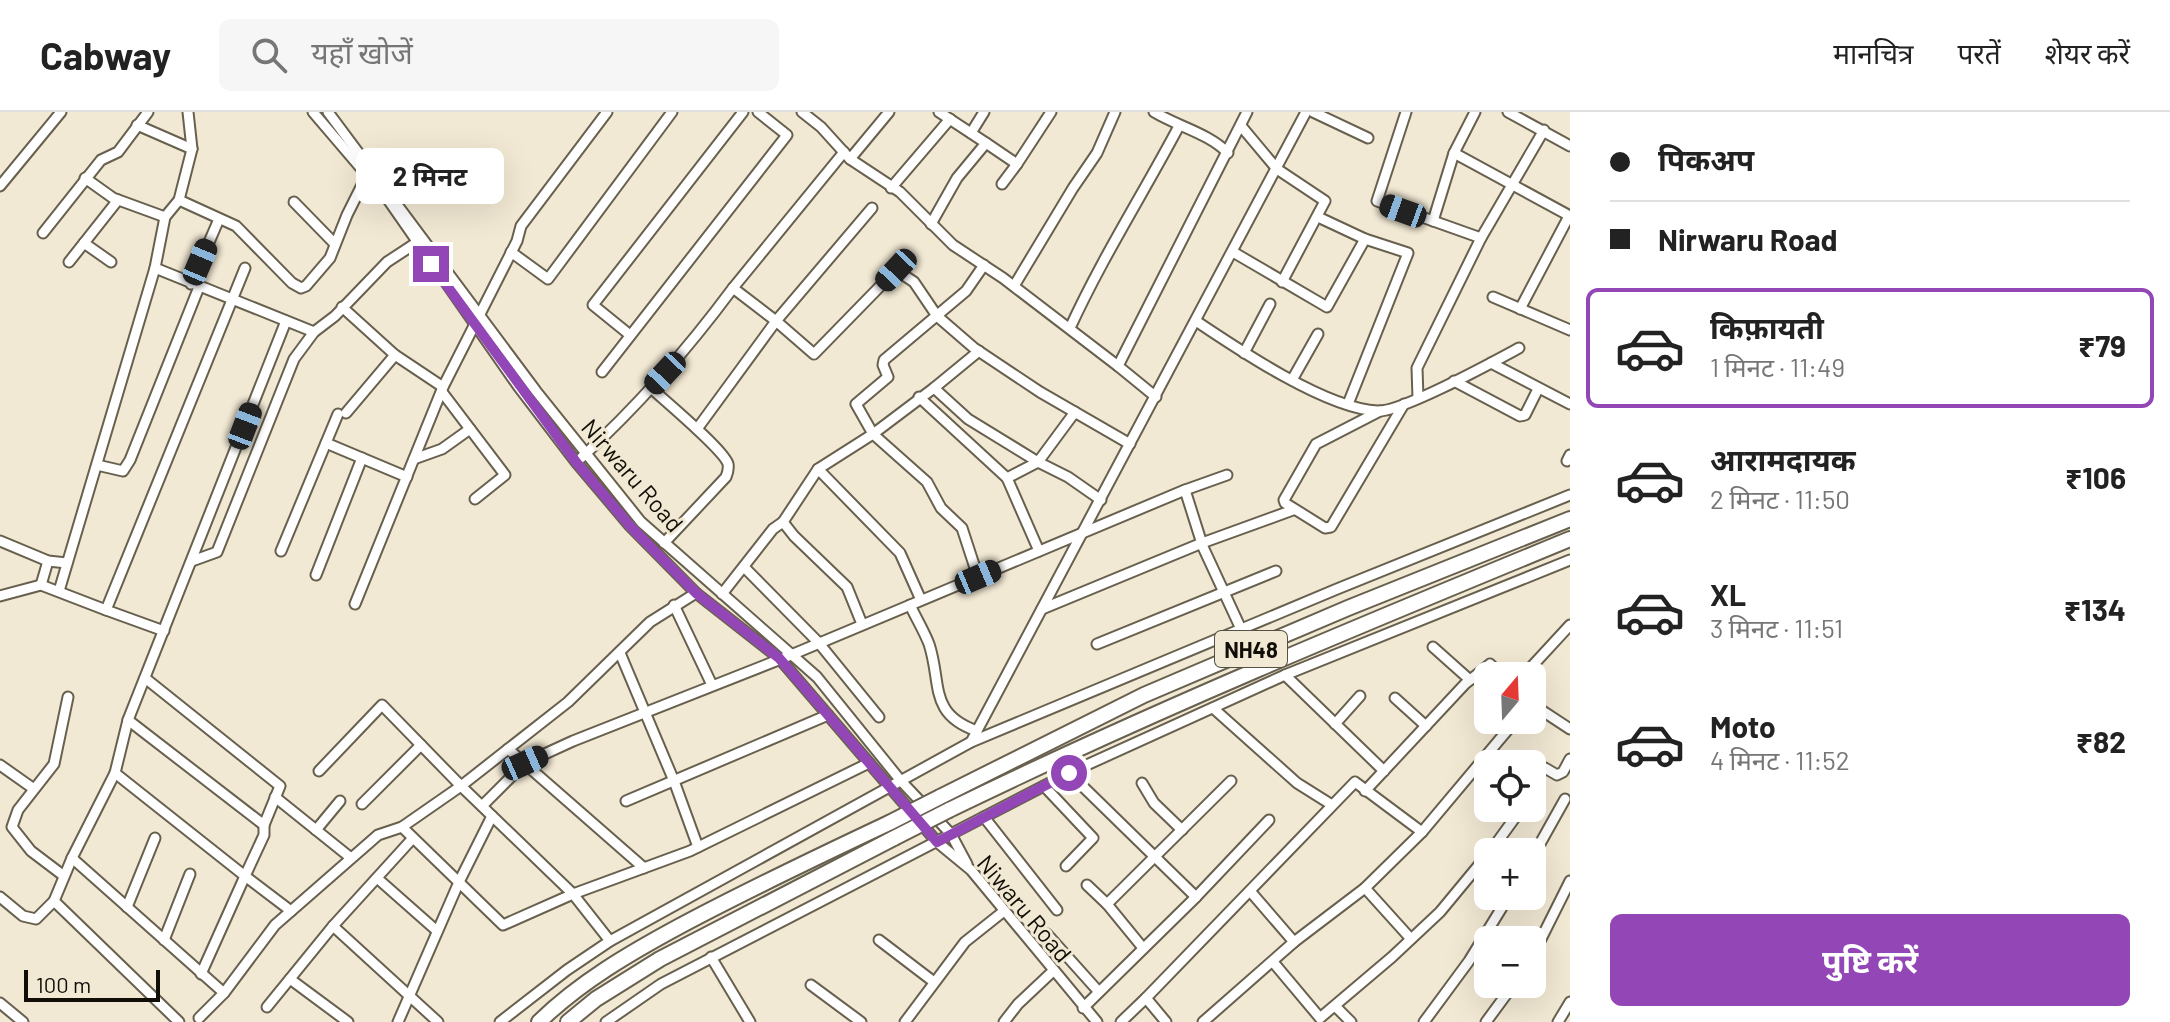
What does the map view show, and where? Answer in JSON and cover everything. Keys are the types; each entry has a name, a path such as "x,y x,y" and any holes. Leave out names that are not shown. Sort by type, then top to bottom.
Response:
{"highway":[{"name":"NH48","path":"568,1022 596,999 660,959 892,830 940,797 1144,695 1570,519"},
{"name":"NH48","path":"539,1022 580,987 652,941 765,882 949,810 1088,743 1255,669 1570,539"}],"street":[{"path":"0,186 61,112"},
{"path":"43,233 85,178 101,160 118,152 148,112"},
{"path":"59,591 155,268 165,217 179,200 192,149 188,112"},
{"name":"Nirwaru Road","path":"313,112 389,201 475,328 576,462 630,526 696,593 779,658 889,787"},
{"name":"Nirwaru Road","path":"328,112 585,454 641,522 817,677 901,781 951,834 971,870"},
{"path":"355,604 442,390 475,328 521,226 607,112"},
{"path":"511,252 548,279 672,112"},
{"path":"630,335 593,305 743,112"},
{"path":"602,372 787,135 758,112"},
{"path":"576,462 692,344 733,288 889,112"},
{"path":"939,112 1017,164"},
{"path":"971,133 984,112"},
{"path":"1002,184 1051,112"},
{"path":"1014,286 1097,153 1115,112"},
{"path":"1154,112 1215,140 1228,153"},
{"path":"1118,366 1247,112"},
{"path":"971,742 1306,112"},
{"path":"1313,112 1368,138"},
{"path":"1406,112 1377,199 1481,238"},
{"path":"1433,221 1454,153 1473,112"},
{"path":"1508,112 1570,146"},
{"path":"808,114 847,156 900,192 953,245 1014,286 1156,397"},
{"path":"891,188 950,119"},
{"path":"137,125 192,149"},
{"path":"1070,328 1099,267 1128,221 1179,126"},
{"path":"1241,126 1277,169 1324,199 1325,204 1282,282"},
{"path":"1418,398 1417,368 1481,238 1544,130"},
{"path":"931,224 957,178 986,143"},
{"path":"1454,153 1570,216 1520,309"},
{"path":"179,200 236,226 292,283 301,288 330,258 367,175"},
{"path":"85,178 118,200 165,217"},
{"path":"69,262 118,200"},
{"path":"294,202 335,244"},
{"path":"697,429 776,321 872,208"},
{"path":"1318,217 1408,255 1348,404"},
{"path":"97,465 123,471 130,460 219,219"},
{"path":"1233,252 1327,307 1365,239"},
{"path":"84,243 111,262"},
{"path":"192,561 217,552 294,359 314,332 387,262 416,243"},
{"path":"978,577 962,528 941,508 927,482 873,434 857,407 857,401 888,377 884,360 966,291 984,265"},
{"path":"155,268 314,332"},
{"path":"106,610 245,268"},
{"path":"733,288 814,354 896,270 914,282 937,316 979,351 1130,444"},
{"path":"1493,297 1570,330"},
{"path":"1244,353 1270,304"},
{"path":"342,307 395,355 442,390 505,475 475,499"},
{"path":"0,897 23,916 36,919 54,901 115,773 128,720 286,321"},
{"path":"1196,321 1292,380 1348,404 1380,411"},
{"path":"1292,380 1318,334"},
{"path":"1404,404 1331,527 1325,528 1285,503 1316,444 1380,411 1418,398 1519,348"},
{"path":"722,594 773,529 783,522 818,469 873,434 979,351"},
{"path":"281,551 326,443 342,414 395,355"},
{"path":"1491,363 1570,404"},
{"path":"1454,381 1520,416 1525,415 1538,389"},
{"path":"651,388 697,429 724,458 729,469 726,477 664,543"},
{"path":"934,388 968,419 1068,477 1101,500"},
{"path":"919,397 1007,478 1039,551"},
{"path":"1007,478 1038,462 1075,412"},
{"path":"414,459 442,449 470,429"},
{"path":"326,443 407,477"},
{"path":"316,575 362,458"},
{"path":"818,469 900,553 921,600"},
{"path":"482,806 525,763 1227,475"},
{"path":"224,479 240,494"},
{"path":"1185,490 1202,543 1241,629"},
{"path":"500,1022 610,941 971,742 1570,495"},
{"path":"1042,609 1202,543 1293,510"},
{"path":"783,522 847,587 862,624"},
{"path":"0,541 48,561 67,563"},
{"path":"606,1022 661,984 711,957 1069,773 1285,675 1570,560"},
{"path":"41,585 48,561"},
{"path":"745,568 818,642 879,717"},
{"path":"1097,644 1276,571"},
{"path":"0,596 41,585 164,631"},
{"path":"199,1021 224,993 265,936 351,858 378,835 402,827 461,786 568,702 650,622 696,593"},
{"path":"674,605 712,685"},
{"path":"910,605 929,645 943,706 958,725 977,731"},
{"path":"1536,662 1570,625"},
{"path":"1433,647 1470,680"},
{"path":"620,653 698,847"},
{"path":"1285,675 1384,771"},
{"path":"1365,791 1474,677"},
{"path":"145,678 280,786 264,825 264,835 201,974"},
{"path":"1335,724 1360,696"},
{"path":"64,876 31,851 12,827 18,810 54,764 68,697"},
{"path":"1395,698 1426,726"},
{"path":"319,771 382,705 573,894 610,941"},
{"path":"1213,708 1297,783 1332,805"},
{"path":"1561,721 1570,711"},
{"path":"1546,712 1570,729"},
{"path":"626,801 828,715"},
{"path":"128,720 264,825"},
{"path":"1203,1022 1294,942 1365,888 1422,832 1504,734"},
{"path":"362,804 421,745"},
{"path":"508,749 644,868"},
{"path":"1546,769 1557,775 1563,772 1570,759"},
{"path":"402,827 503,925 573,894 698,847 869,763"},
{"path":"0,765 34,789"},
{"path":"115,773 291,911"},
{"path":"1069,773 1196,897"},
{"path":"1107,904 1231,781"},
{"path":"1121,1022 1355,782 1422,832"},
{"path":"1142,783 1154,803 1182,830"},
{"path":"1044,786 1093,838 1066,866"},
{"name":"Niwaru Road","path":"889,787 937,842 971,870 1052,972 1097,1022"},
{"path":"275,797 351,858"},
{"path":"1543,838 1565,799"},
{"path":"316,830 340,801"},
{"path":"398,1022 459,882 492,816"},
{"path":"984,817 1057,910"},
{"path":"1083,1008 1269,820"},
{"path":"127,907 155,838"},
{"path":"267,1007 333,926 413,838"},
{"path":"72,858 224,993"},
{"path":"1273,962 1318,1020 1440,912 1474,871"},
{"path":"164,940 190,874"},
{"path":"377,878 437,931"},
{"path":"1546,929 1570,881"},
{"path":"1087,885 1143,948"},
{"path":"1365,888 1411,939"},
{"path":"1250,891 1294,942"},
{"path":"54,901 179,1022"},
{"path":"905,1022 965,942 1004,911"},
{"path":"333,926 438,1022"},
{"path":"1047,934 1099,992"},
{"path":"879,940 934,982"},
{"path":"1424,1022 1474,955"},
{"path":"711,957 750,1022"},
{"path":"1004,1022 1052,972"},
{"path":"290,979 348,1022"},
{"path":"811,985 861,1022"},
{"path":"1146,998 1166,1022"},
{"path":"1486,1022 1504,998"},
{"path":"1558,1022 1570,1002"},
{"path":"0,1003 23,1022"},
{"path":"1335,1006 1351,1022"}],"route":[{"path":"431,264 576,462 630,526 696,593 779,658 937,842 1069,773"}]}
